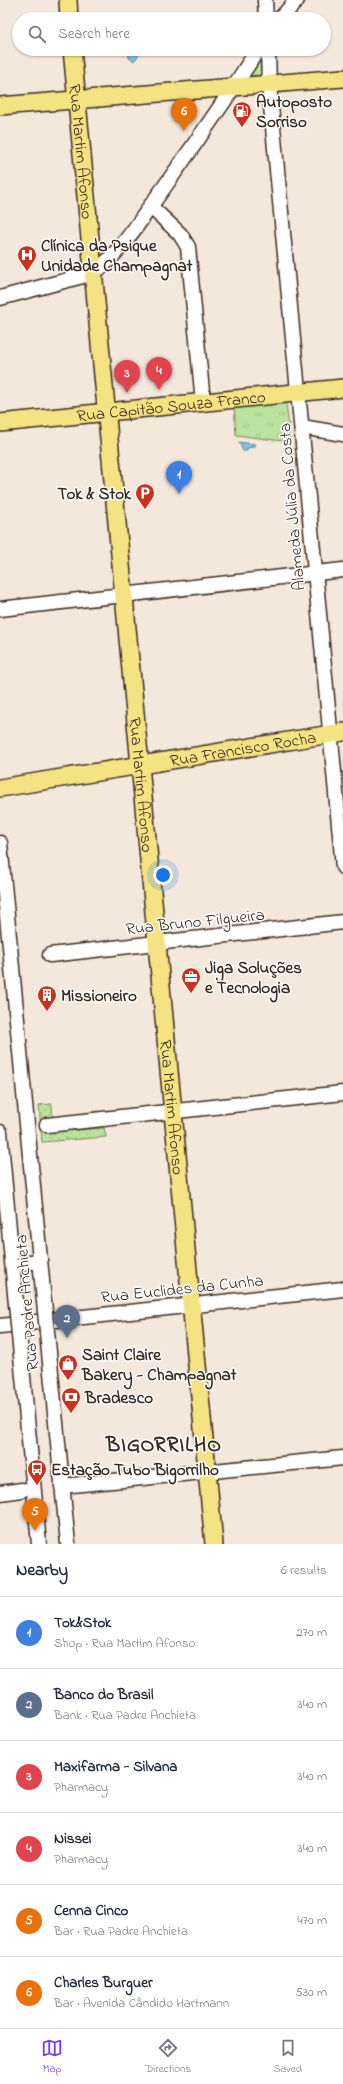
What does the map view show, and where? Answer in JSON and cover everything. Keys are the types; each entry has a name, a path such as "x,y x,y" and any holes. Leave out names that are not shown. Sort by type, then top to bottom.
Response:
{"main road":[{"path":"68,0 69,12"},
{"name":"Rua Martim Afonso","path":"73,56 214,1544"},
{"path":"0,106 343,78"},
{"name":"Rua Capitão Souza Franco","path":"0,424 343,388"},
{"name":"Rua Francisco Rocha","path":"0,788 337,733"}],"street":[{"path":"265,0 266,12"},
{"path":"286,12 297,0"},
{"path":"0,298 94,273 115,254 234,87 254,56"},
{"name":"Alameda Júlia da Costa","path":"268,56 269,85 315,573 337,733 343,866"},
{"path":"150,206 180,234 188,247 203,402"},
{"path":"302,427 343,434"},
{"path":"0,609 343,570"},
{"name":"Rua Padre Anchieta","path":"0,843 68,1544"},
{"name":"Rua Bruno Filgueira","path":"50,955 343,922"},
{"path":"47,1125 343,1093"},
{"name":"Rua Padre Anchieta","path":"0,1132 39,1544"},
{"path":"12,1264 40,1261"},
{"name":"Rua Euclides da Cunha","path":"0,1326 343,1289"},
{"path":"62,1486 343,1458"},
{"path":"0,1492 22,1490"}],"green space":[{"path":"260,56 261,56 263,75 247,77"},
{"path":"286,401 290,442 236,435 234,406"},
{"path":"52,1104 53,1132 104,1128 106,1137 42,1142 39,1105"}],"water":[{"path":"129,56 138,56 134,61 129,58"},
{"path":"239,442 255,444 254,447 247,448 247,451 243,451"}],"place":[{"name":"Autoposto Sorriso","path":"242,128"},
{"name":"Charles Burguer","path":"184,131"},
{"name":"Clínica da Psique Unidade Champagnat","path":"27,272"},
{"name":"Nissei","path":"159,390"},
{"name":"Maxifarma - Silvana","path":"127,393"},
{"name":"Tok&Stok","path":"179,494"},
{"name":"Tok & Stok","path":"145,510"},
{"name":"Jiga Soluções e Tecnologia","path":"191,994"},
{"name":"Missioneiro","path":"47,1012"},
{"name":"Banco do Brasil","path":"67,1338"},
{"name":"Saint Claire Bakery - Champagnat","path":"68,1381"},
{"name":"Bradesco","path":"71,1414"},
{"name":"Estação Tubo Bigorrilho","path":"37,1486"},
{"name":"Cenna Cinco","path":"35,1531"}],"district":[{"name":"BIGORRILHO","path":"164,1444"}]}
